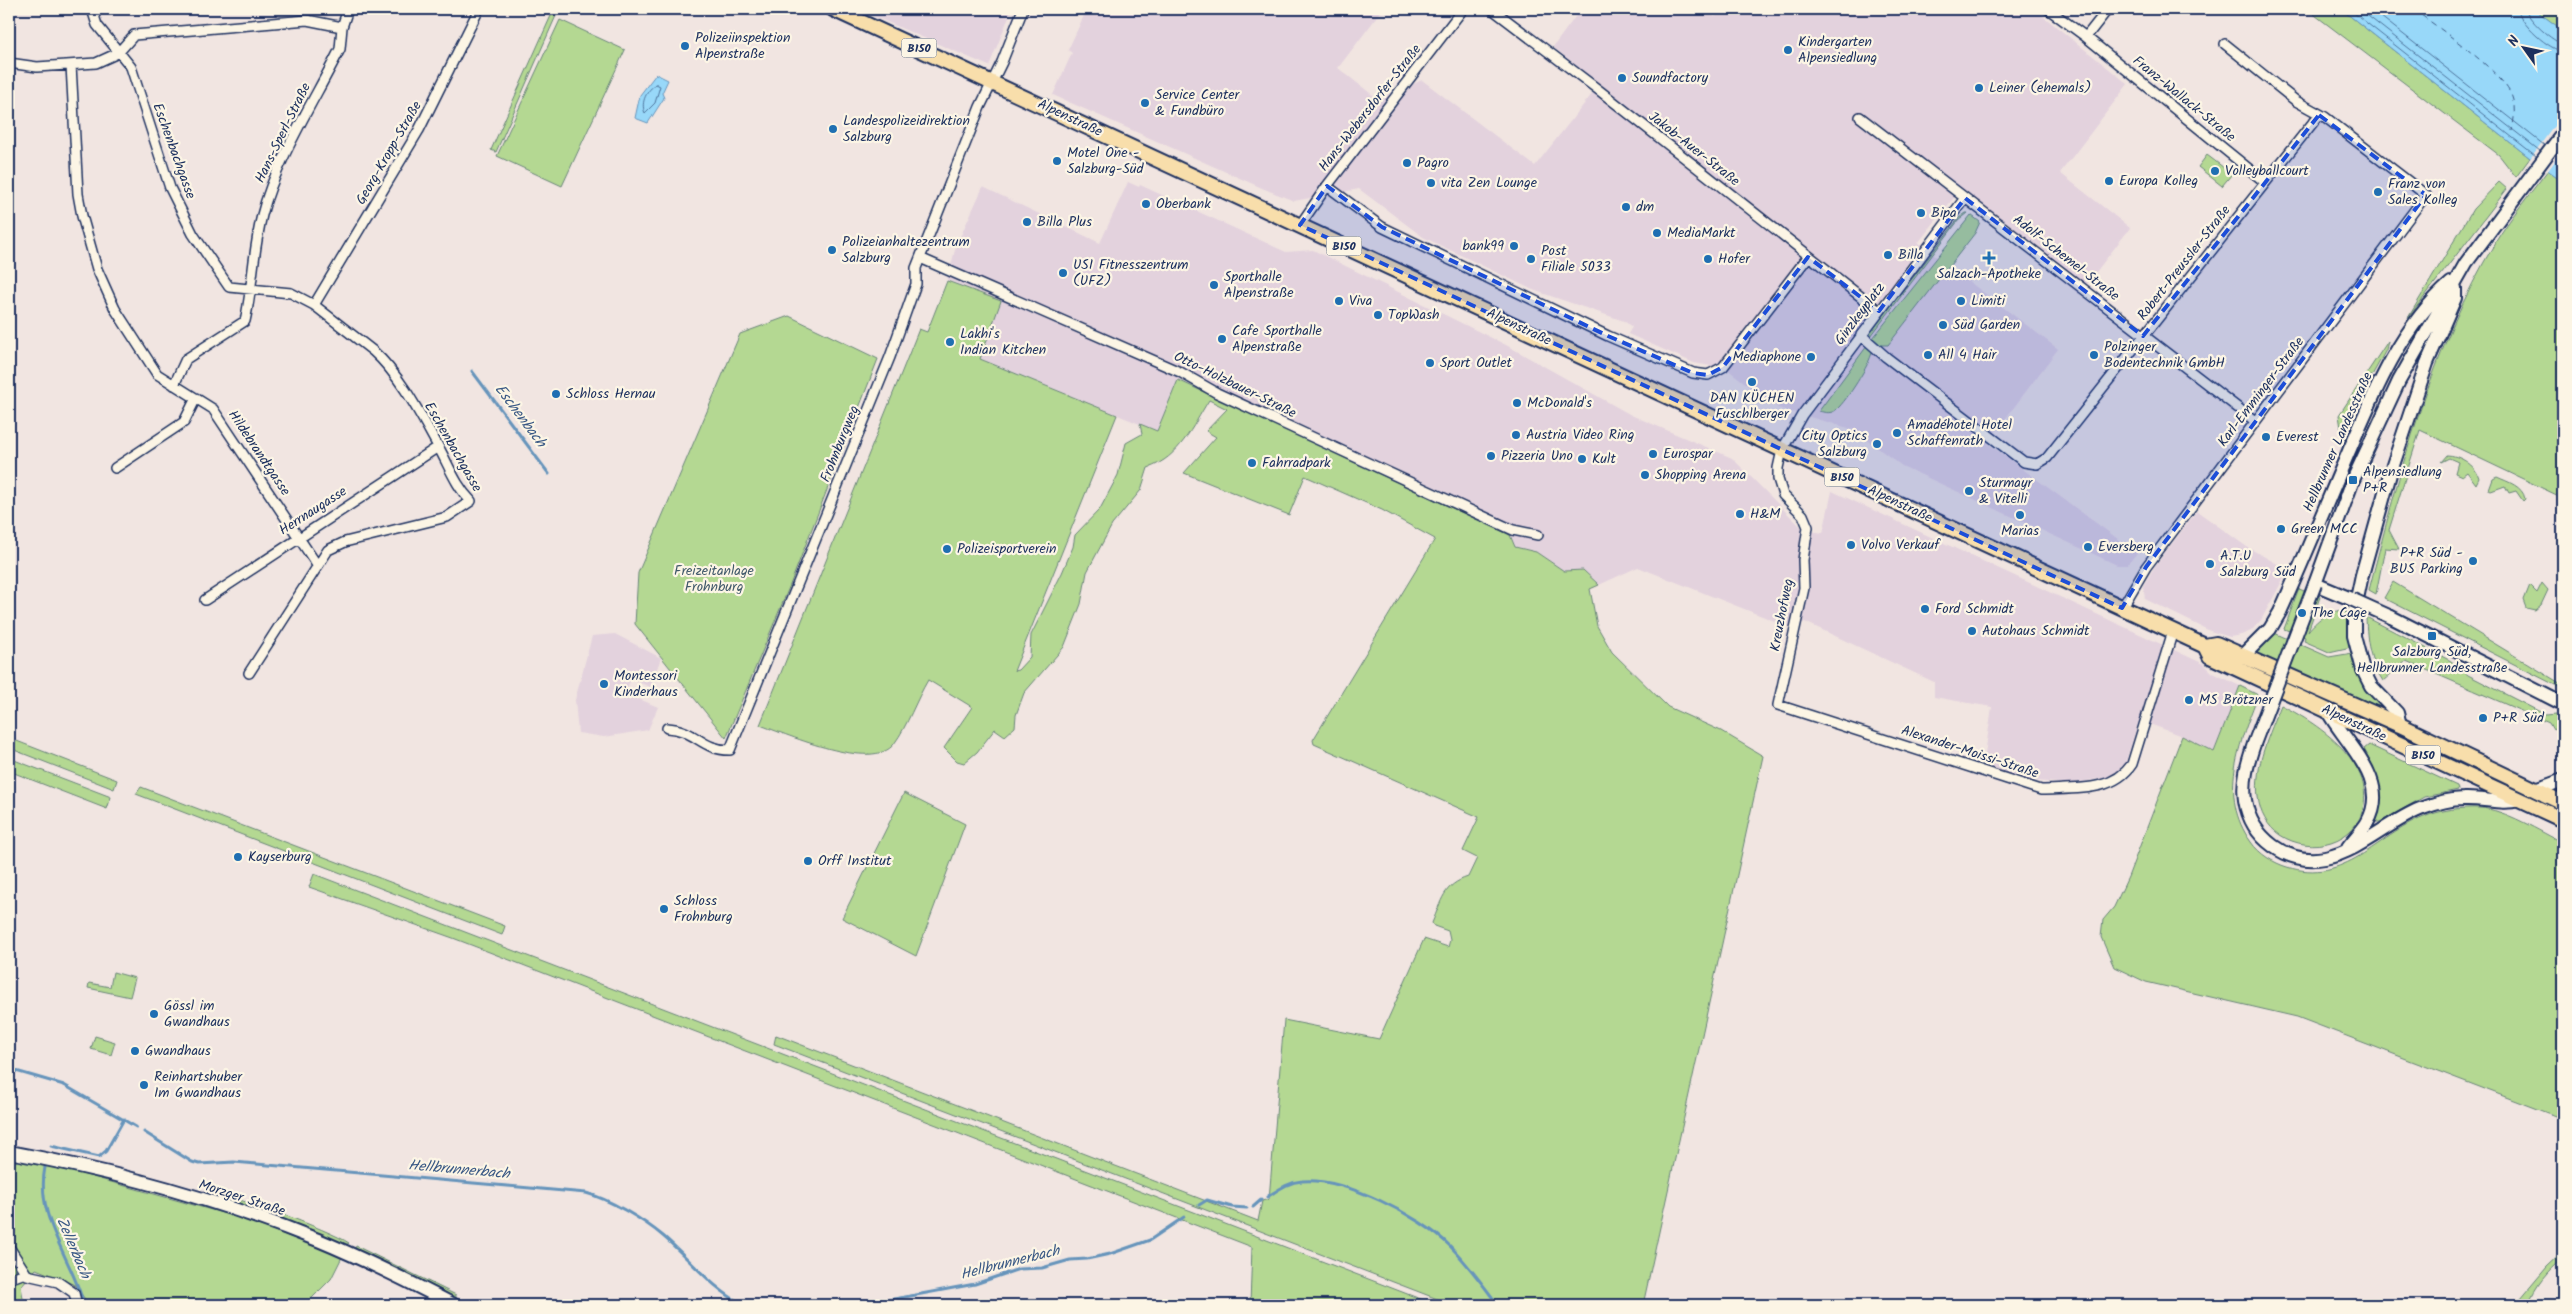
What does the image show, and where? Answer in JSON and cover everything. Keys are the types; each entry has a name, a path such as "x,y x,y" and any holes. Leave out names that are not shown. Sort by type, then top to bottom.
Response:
{"main road":[{"name":"Alpenstraße","path":"833,9 2173,631 2204,646 2210,656 2563,820"},
{"name":"Hellbrunner Landesstraße","path":"2520,800 2504,804 2463,798 2419,810 2374,837 2326,858 2303,859 2283,853 2264,839 2252,821 2245,800 2246,770 2353,480 2398,381 2460,273 2563,133"},
{"name":"Hellbrunner Landesstraße","path":"2242,656 2270,629 2280,612 2372,396 2399,348 2432,301 2460,273"},
{"name":"Hellbrunner Landesstraße","path":"2400,725 2397,713 2371,686 2363,670 2354,636 2354,614 2362,575 2390,474 2427,364 2454,298 2460,273"},
{"path":"2315,584 2391,617 2563,704"},
{"name":"Alpenstraße","path":"2204,646 2216,644 2400,725 2563,803"},
{"path":"2327,710 2336,727 2365,765 2374,788 2374,806 2368,822 2347,849"},
{"path":"2536,790 2563,780"},
{"name":"Morzger Straße","path":"9,1152 114,1175 234,1209 326,1244 454,1305"}],"street":[{"path":"92,9 97,25 118,53"},
{"name":"Hans-Sperl-Straße","path":"252,290 252,273 262,214 277,173 340,49 342,27 348,9"},
{"name":"Georg-Kropp-Straße","path":"314,305 419,130 479,9"},
{"name":"Frohnburgweg","path":"667,728 680,728 715,750 730,750 890,357 916,284 916,268 980,107 1023,9"},
{"name":"Hans-Webersdorfer-Straße","path":"1300,225 1327,186 1463,9"},
{"name":"Jakob-Auer-Straße","path":"1492,9 1600,90 1808,257 1879,311"},
{"name":"Franz-Wallack-Straße","path":"2048,9 2086,37 2265,182"},
{"path":"2086,37 2108,9"},
{"path":"9,63 37,66 96,64 118,53 134,35 307,20 342,27"},
{"path":"2225,44 2296,102 2320,115"},
{"name":"Eschenbachgasse","path":"118,53 130,67 170,188 194,234 229,288 292,292 314,305 351,332 382,359 438,447 461,491 471,501 447,516 428,523 345,542 328,550 249,673"},
{"name":"Hildebrandtgasse","path":"71,66 78,194 84,224 97,269 115,309 155,372 213,409 317,565"},
{"name":"Robert-Preussler-Straße","path":"1861,335 1886,358 1984,434 2024,462 2037,464 2047,458 2320,115"},
{"name":"Karl-Emminger-Straße","path":"2122,608 2140,575 2426,195 2326,117 2320,115"},
{"name":"Adolf-Schemel-Straße","path":"1860,117 2255,421"},
{"path":"1327,186 1382,227 1608,336 1693,373 1708,375 1723,367 1808,257"},
{"name":"Ginzkeyplatz","path":"1782,450 1802,415 1965,198"},
{"name":"Otto-Holzbauer-Straße","path":"920,258 1198,380 1217,392 1513,530 1538,536"},
{"path":"174,385 186,360 245,321 252,290"},
{"path":"115,468 184,422 196,398"},
{"name":"Herrnaugasse","path":"205,600 438,447"},
{"name":"Kreuzhofweg","path":"1778,705 1804,588 1803,560 1808,527 1803,515 1780,489 1778,468 1782,450"},
{"name":"Alexander-Moissi-Straße","path":"1778,705 2041,790 2095,786 2110,783 2125,774 2132,764 2173,631"},
{"path":"9,1247 26,1273"},
{"path":"9,1279 26,1273 65,1286 74,1293 77,1305"}],"highlighted area":[{"path":"2319,115 2426,195 2146,567 2122,608 1300,225 1327,186 1382,227 1608,336 1693,373 1708,375 1723,367 1808,257 1879,311 1965,198 2143,336"}],"shaded area":[{"path":"857,9 1012,9 989,66"},
{"path":"1087,9 1383,9 1338,68 1379,100 1422,80 1535,166 1600,84 1553,47 1581,9 1704,9 1715,17 1722,9 2034,9 2128,84 2060,173 2130,228 2079,294 1956,195 1918,243 2058,349 1987,443 2137,553 2127,565 2117,565 1902,466 1852,429 1778,408 1727,369 1694,363 1628,334 1632,327 1624,321 1533,290 1423,237 1359,189 1294,201 1053,95 1072,53 1068,50"},
{"path":"1128,182 1139,187 1140,185 1286,252 1313,250 1506,345 1631,415 1732,458 1804,530 1823,533 1832,491 2204,664 2213,673 2240,686 2214,752 2182,736 2139,720 2125,764 2111,777 2068,784 2027,780 1983,768 1992,707 1934,697 1934,682 1805,622 1790,627 1638,567 1599,585 1583,570 1564,571 1536,552 1515,547 1510,535 1178,380 1157,431 980,359 998,301 947,281 956,246 983,187 1100,243"},
{"path":"2197,511 2247,547 2288,570 2261,620 2251,631 2230,637 2210,631 2145,599 2143,586 2155,566"},
{"name":"Montessori Kinderhaus","path":"615,634 661,658 650,687 631,679 625,693 658,707 648,730 604,737 578,733 575,700 592,636"}],"green space":[{"path":"554,9 559,9 496,152 491,150"},
{"path":"2307,9 2341,9 2530,158 2516,177 2499,155"},
{"path":"2534,9 2563,9 2563,31"},
{"path":"560,20 625,50 562,186 497,156"},
{"name":"Volleyballcourt","path":"2207,155 2232,174 2222,186 2198,167"},
{"path":"2548,170 2563,181 2563,498 2420,430 2389,530 2399,549 2385,548 2376,594 2369,590 2380,546 2405,456 2435,368 2473,283 2495,243"},
{"path":"2499,182 2507,189 2408,318 2473,209"},
{"path":"1968,213 1958,221 1871,336 1870,333 1959,218"},
{"path":"1971,215 1980,222 1975,233 1888,345 1881,345 1873,338"},
{"path":"947,281 1001,301 980,359 1117,415 1014,671 1018,670 1030,657 1031,635 1062,573 1073,547 1075,535 1100,509 1118,475 1126,443 1142,434 1140,424 1157,431 1178,380 1510,535 1515,547 1536,552 1564,571 1583,570 1599,585 1590,589 1597,626 1612,652 1668,707 1721,731 1763,756 1643,1305 1453,1305 774,1044 776,1035 1258,1221 1262,1201 1269,1199 1284,1020 1379,1039 1424,939 1448,947 1450,940 1448,931 1434,926 1432,923 1444,894 1453,884 1468,877 1477,858 1463,851 1479,817 1314,744 1313,740 1435,539 1382,510 1305,476 1289,515 1184,473 1216,437 1206,431 1227,409 1209,400 1177,449 1169,457 1148,468 1141,490 1112,525 1087,572 1081,604 1064,647 1024,693 1016,715 1015,727 1005,736 995,729 977,752 964,763 957,761 944,748 972,707 928,680 899,737 894,744 883,752 868,754 850,753 830,749 760,725 919,329 927,332"},
{"name":"Freizeitanlage Frohnburg","path":"789,316 878,359 790,585 726,738 635,624 638,573 740,334"},
{"path":"2388,341 2386,350 2364,390 2343,442 2339,415"},
{"path":"1867,346 1872,352 1858,382 1833,412 1819,411"},
{"path":"2447,455 2462,459 2471,465 2479,478 2476,484 2467,472 2462,476 2455,473 2458,462 2449,458 2441,462"},
{"path":"2497,477 2518,488 2525,499 2523,501 2516,491 2509,493 2505,486 2489,490 2493,479"},
{"path":"2393,582 2563,685 2563,689 2384,598"},
{"path":"2542,583 2548,590 2541,605 2535,610 2526,608 2523,600 2529,585 2537,593"},
{"path":"2299,589 2320,597 2308,631 2326,615 2343,610 2350,611 2351,647 2329,652 2304,641 2305,637 2284,629"},
{"path":"2366,617 2451,661 2468,675 2546,715 2556,714 2562,717 2563,724 2553,730 2549,723 2406,661 2383,681 2370,650"},
{"path":"2272,632 2329,657 2353,653 2381,705 2379,708 2257,655 2256,651"},
{"path":"2240,686 2258,695 2239,750 2235,769 2235,806 2241,824 2251,842 2262,854 2277,863 2308,871 2327,869 2344,864 2360,856 2407,825 2424,817 2451,809 2480,808 2500,812 2563,843 2563,1119 2297,1017 2146,982 2114,967 2101,937 2103,920 2114,907 2128,877 2182,736 2214,752"},
{"path":"2281,705 2309,721 2338,744 2350,757 2359,772 2364,788 2364,804 2360,818 2353,829 2343,837 2331,842 2318,845 2292,841 2271,828 2260,808 2257,785 2258,773 2268,738"},
{"path":"9,738 117,780 114,789 9,748"},
{"path":"2369,745 2457,786 2458,790 2424,797 2380,822 2375,822 2379,813 2380,794 2373,767 2364,749"},
{"path":"9,758 111,797 107,809 9,771"},
{"path":"141,787 505,926 502,935 136,794"},
{"path":"904,793 965,824 916,956 842,918"},
{"path":"314,874 1436,1305 1250,1305 1252,1247 453,938 309,887"},
{"path":"113,972 135,978 130,997 88,988 89,983 110,987"},
{"path":"95,1036 115,1042 111,1055 91,1049"},
{"path":"18,1160 75,1172 244,1219 342,1257 331,1279 305,1305 89,1305 75,1285 36,1269 21,1286 24,1305 9,1305 9,1166"},
{"path":"204,1193 233,1198 277,1212 321,1229 349,1243 345,1246"},
{"path":"356,1246 456,1295 456,1298 355,1250"},
{"path":"2563,1252 2563,1259 2542,1279 2528,1305 2515,1305 2547,1267"}],"water":[{"path":"2341,9 2534,9 2557,26 2563,36 2563,181 2530,158"},
{"path":"656,74 668,80 662,93 664,98 648,123 635,118 640,95"}],"pier":[{"path":"2563,114 2563,150 2547,172 2529,160"}],"waterway":[{"name":"Eschenbach","path":"472,371 549,474"},
{"name":"Hellbrunnerbach","path":"9,1069 64,1085 136,1127"},
{"name":"Zellerbach","path":"51,1146 99,1157 106,1151 124,1119"},
{"name":"Hellbrunnerbach","path":"144,1132 192,1162 199,1164 234,1162 586,1193 615,1205 646,1223 673,1245 711,1282 744,1305"},
{"name":"Zellerbach","path":"45,1167 43,1186 45,1204 56,1238 84,1305"},
{"name":"Hellbrunnerbach","path":"1267,1197 1292,1183 1319,1181 1339,1185 1380,1201 1401,1211 1437,1234 1469,1267 1498,1305"},
{"name":"Hellbrunnerbach","path":"1199,1205 1207,1200 1232,1207 1247,1208"},
{"name":"Hellbrunnerbach","path":"1253,1207 1261,1200"},
{"name":"Hellbrunnerbach","path":"862,1305 975,1284 1019,1269 1042,1268 1070,1260 1087,1259 1110,1254 1150,1240 1184,1217"}],"ferry route":[{"path":"2413,9 2483,62 2506,86 2514,105 2512,131"}],"place":[{"name":"Polizeiinspektion Alpenstraße","path":"685,46"},
{"name":"Kindergarten Alpensiedlung","path":"1788,50"},
{"name":"Soundfactory","path":"1622,78"},
{"name":"Leiner (ehemals)","path":"1979,88"},
{"name":"Service Center & Fundbüro","path":"1145,103"},
{"name":"Landespolizeidirektion Salzburg","path":"833,129"},
{"name":"Motel One - Salzburg-Süd","path":"1057,161"},
{"name":"Pagro","path":"1407,163"},
{"name":"Volleyballcourt","path":"2215,171"},
{"name":"Europa Kolleg","path":"2109,181"},
{"name":"vita Zen Lounge","path":"1431,183"},
{"name":"Franz von Sales Kolleg","path":"2378,192"},
{"name":"Oberbank","path":"1146,204"},
{"name":"dm","path":"1626,207"},
{"name":"Bipa","path":"1921,213"},
{"name":"Billa Plus","path":"1027,222"},
{"name":"MediaMarkt","path":"1657,233"},
{"name":"bank99","path":"1514,246"},
{"name":"Polizeianhaltezentrum Salzburg","path":"832,250"},
{"name":"Billa","path":"1888,255"},
{"name":"Salzach-Apotheke","path":"1989,258"},
{"name":"Post Filiale 5033","path":"1531,259"},
{"name":"Hofer","path":"1708,259"},
{"name":"USI Fitnesszentrum (UFZ)","path":"1063,273"},
{"name":"Sporthalle Alpenstraße","path":"1214,285"},
{"name":"Viva","path":"1339,301"},
{"name":"Limiti","path":"1961,301"},
{"name":"TopWash","path":"1378,315"},
{"name":"Süd Garden","path":"1943,325"},
{"name":"Cafe Sporthalle Alpenstraße","path":"1222,339"},
{"name":"Lakhi's Indian Kitchen","path":"950,342"},
{"name":"All 4 Hair","path":"1928,355"},
{"name":"Polzinger Bodentechnik GmbH","path":"2094,355"},
{"name":"Mediaphone","path":"1811,357"},
{"name":"Sport Outlet","path":"1430,363"},
{"name":"DAN KÜCHEN Fuschlberger","path":"1752,382"},
{"name":"Schloss Hernau","path":"556,394"},
{"name":"McDonald's","path":"1517,403"},
{"name":"Amadéhotel Hotel Schaffenrath","path":"1897,433"},
{"name":"Austria Video Ring","path":"1516,435"},
{"name":"Everest","path":"2266,437"},
{"name":"City Optics Salzburg","path":"1877,444"},
{"name":"Eurospar","path":"1653,454"},
{"name":"Pizzeria Uno","path":"1491,456"},
{"name":"Kult","path":"1582,459"},
{"name":"Fahrradpark","path":"1252,463"},
{"name":"Shopping Arena","path":"1645,475"},
{"name":"Alpensiedlung P+R","path":"2353,480"},
{"name":"Sturmayr & Vitelli","path":"1969,491"},
{"name":"H&M","path":"1740,514"},
{"name":"Marias","path":"2020,515"},
{"name":"Green MCC","path":"2281,529"},
{"name":"Volvo Verkauf","path":"1851,545"},
{"name":"Eversberg","path":"2088,547"},
{"name":"Polizeisportverein","path":"947,549"},
{"name":"P+R Süd - BUS Parking","path":"2473,561"},
{"name":"A.T.U Salzburg Süd","path":"2210,564"},
{"name":"Ford Schmidt","path":"1925,609"},
{"name":"The Cage","path":"2302,613"},
{"name":"Autohaus Schmidt","path":"1972,631"},
{"name":"Salzburg Süd, Hellbrunner Landesstraße","path":"2432,636"},
{"name":"Montessori Kinderhaus","path":"604,684"},
{"name":"MS Brötzner","path":"2189,700"},
{"name":"P+R Süd","path":"2483,718"},
{"name":"Kayserburg","path":"238,857"},
{"name":"Orff Institut","path":"808,861"},
{"name":"Schloss Frohnburg","path":"664,909"},
{"name":"Gössl im Gwandhaus","path":"154,1014"},
{"name":"Gwandhaus","path":"135,1051"},
{"name":"Reinhartshuber Im Gwandhaus","path":"144,1085"}]}
